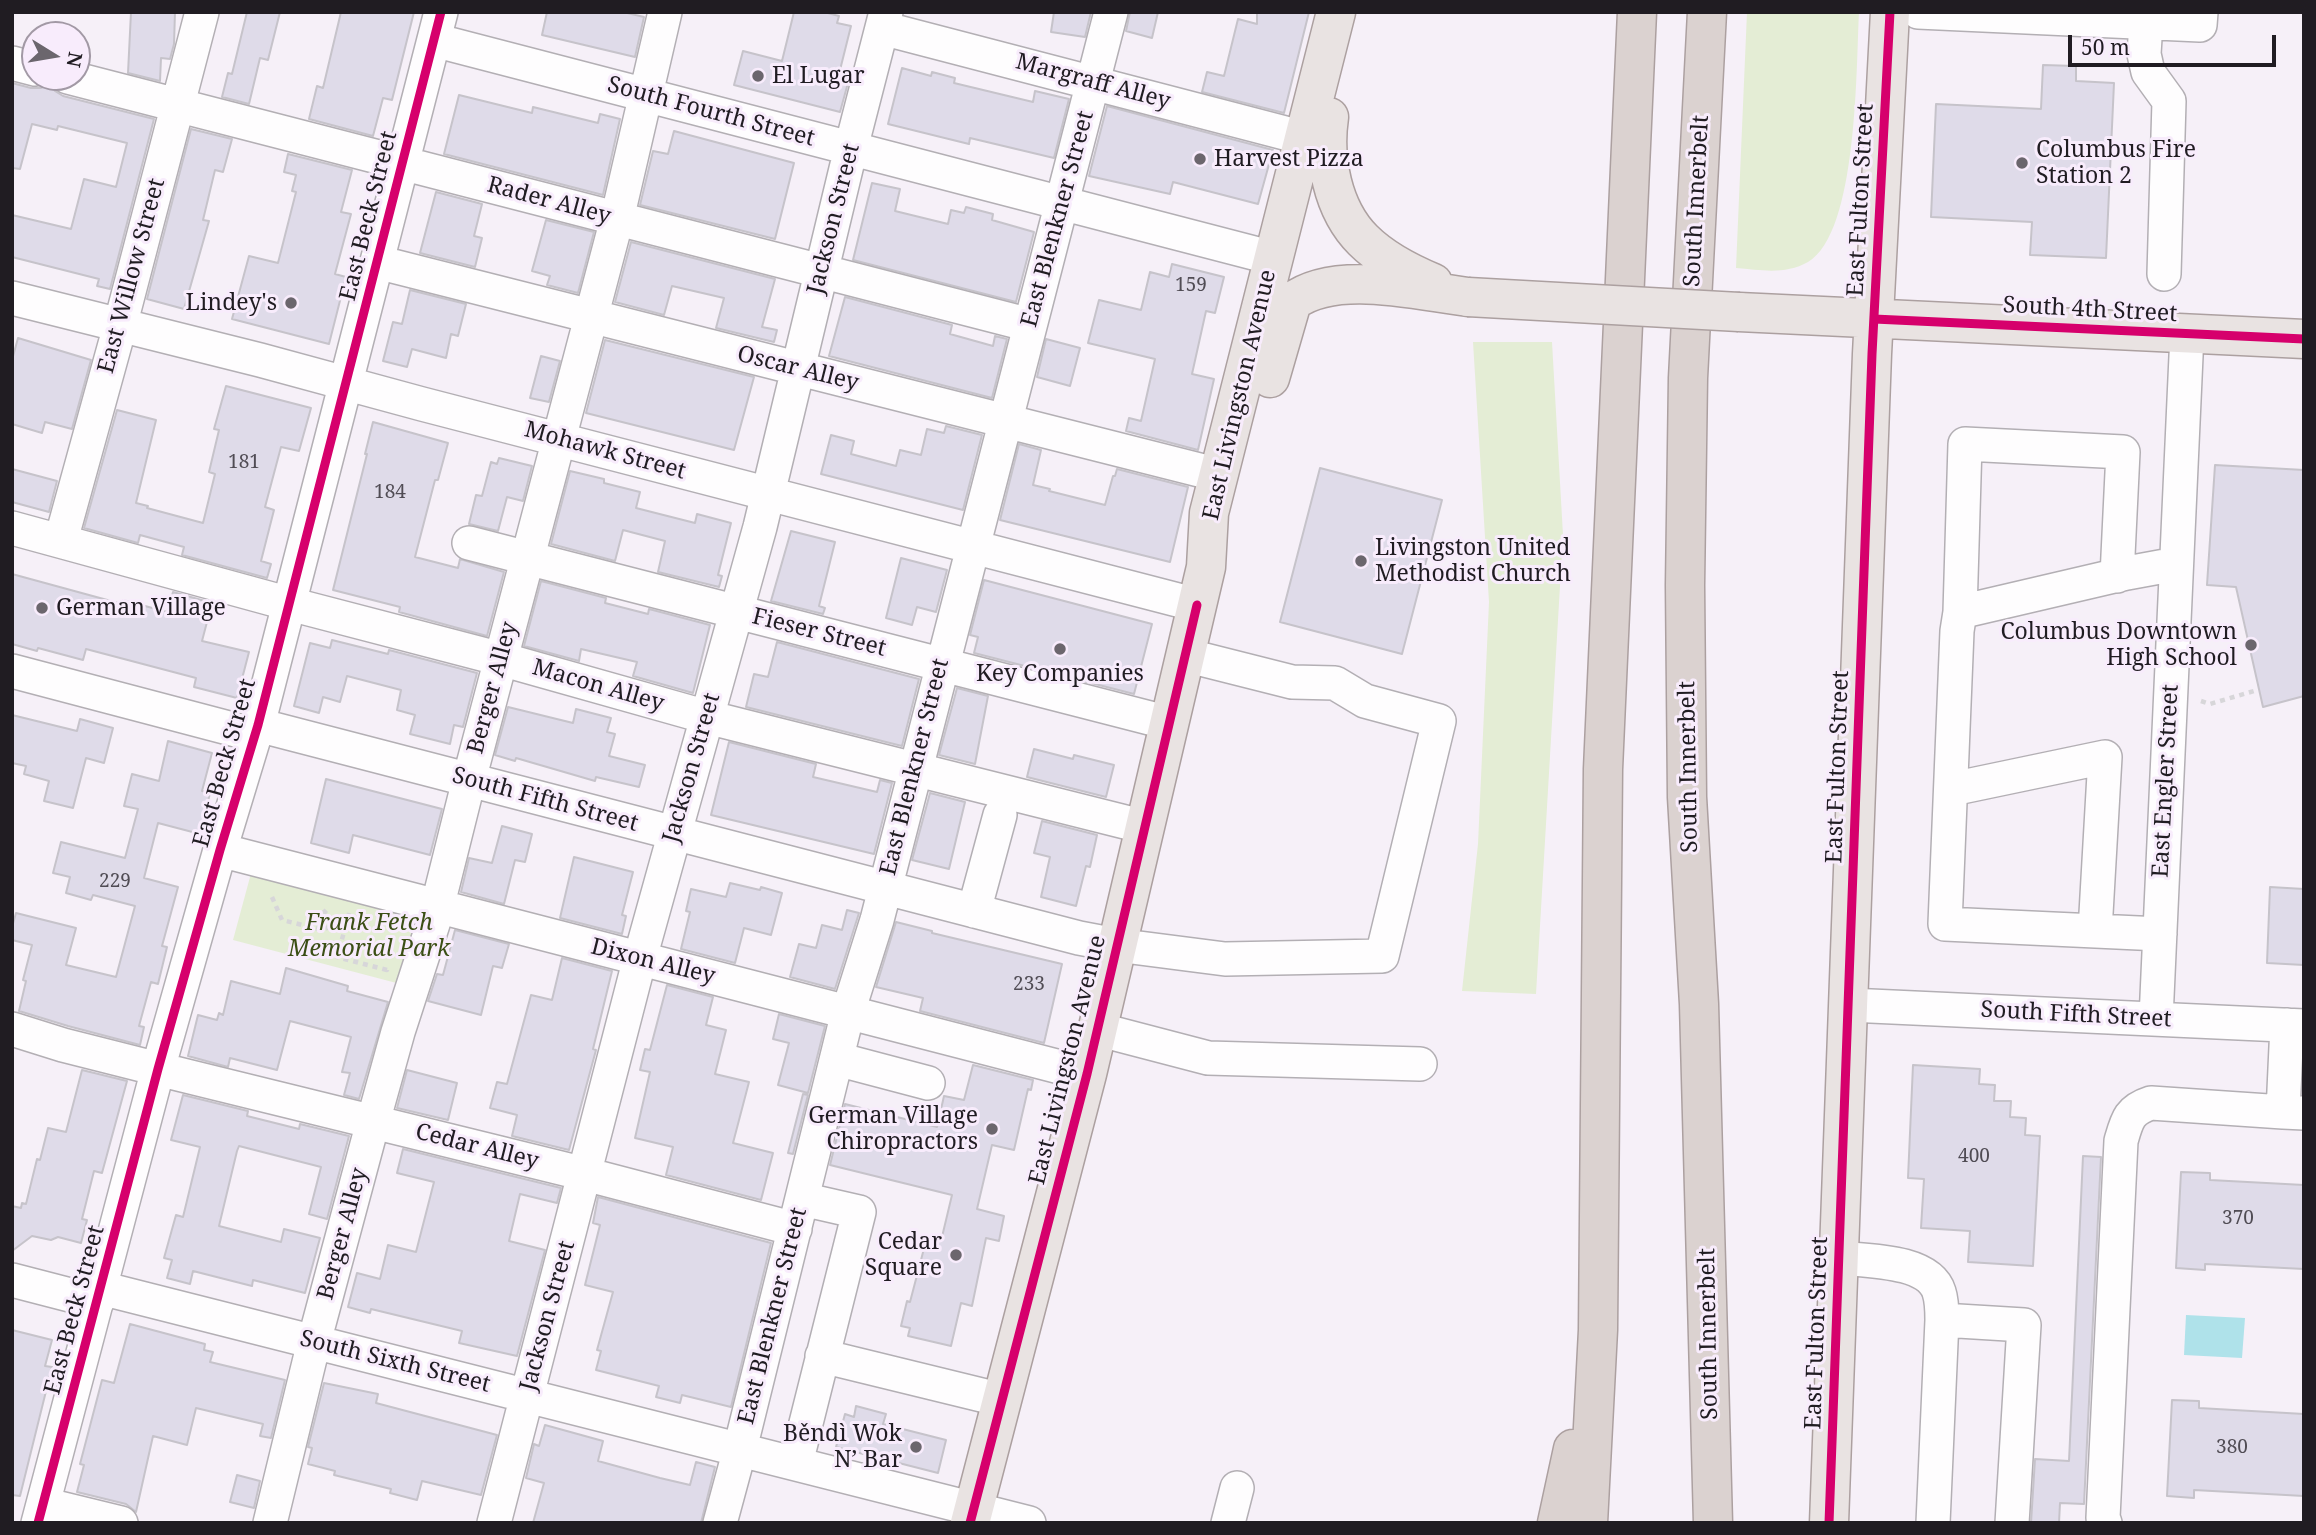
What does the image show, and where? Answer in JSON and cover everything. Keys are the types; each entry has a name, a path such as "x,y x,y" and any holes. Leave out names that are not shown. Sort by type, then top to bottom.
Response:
{"highway":[{"path":"1588,1523 1598,1330 1603,769 1637,12"},
{"name":"South Innerbelt","path":"1707,12 1688,377 1685,585 1687,797 1699,1004 1713,1523"},
{"path":"1557,1523 1598,1330"}],"main road":[{"name":"East Livingston Avenue","path":"972,1516 1087,1074 1206,567 1209,513 1275,252 1298,206 1316,127 1336,12"},
{"name":"East Livingston Avenue","path":"1316,127 1356,12"},
{"name":"East Fulton Street","path":"1829,1523 1874,319 1890,12"},
{"name":"South 4th Street","path":"1316,127 1326,136 1327,155 1343,212 1362,240 1390,261 1468,297"},
{"name":"South 4th Street","path":"1206,567 1234,519 1292,302 1302,294 1321,288 1361,283 1468,297 2304,339"}],"street":[{"name":"East Willow Street","path":"61,540 202,12"},
{"name":"Berger Alley","path":"270,1523 314,1342 373,1122 398,1032 438,907 617,219 665,12"},
{"name":"East Blenkner Street","path":"720,1523 848,1012 877,920 1111,12"},
{"path":"1919,12 2146,22 2201,18"},
{"name":"Margraff Alley","path":"884,20 1094,82 1316,127"},
{"name":"Jackson Street","path":"494,1523 640,958 768,494 884,20"},
{"path":"2146,22 2144,54 2148,72 2169,101 2164,274"},
{"name":"South Fourth Street","path":"438,26 645,95 1062,203 1275,252"},
{"name":"East Beck Street","path":"40,1513 158,1069 219,850 257,730 438,26"},
{"name":"Rader Alley","path":"91,83 1030,325"},
{"name":"Oscar Alley","path":"377,262 1219,475"},
{"name":"Mohawk Street","path":"12,298 1197,605"},
{"name":"East Engler Street","path":"2156,1019 2187,334"},
{"path":"2117,576 2123,452 1965,444 1945,924 2160,934"},
{"name":"Macon Alley","path":"12,528 707,717 1145,827"},
{"name":"Fieser Street","path":"469,543 1169,723"},
{"path":"1960,612 2176,564"},
{"name":"South Fifth Street","path":"12,671 469,780 1079,938 1225,959 1382,956 1439,722 1365,701 1335,683 1292,682 1185,655"},
{"path":"1952,789 2105,757 2095,931"},
{"path":"974,911 1000,815"},
{"name":"Dixon Alley","path":"219,850 1087,1074"},
{"name":"South Fifth Street","path":"1849,1005 2295,1025"},
{"path":"2105,1523 2120,1141 2128,1119 2139,1107 2151,1103 2293,1112 2295,1025"},
{"name":"Cedar Alley","path":"12,1029 63,1045 585,1174 798,1214 859,1212 822,1356"},
{"path":"1097,1029 1208,1058 1420,1064"},
{"path":"837,1059 928,1083"},
{"path":"1839,1258 1920,1271 1933,1280 1940,1293 1942,1320 1933,1523"},
{"name":"South Sixth Street","path":"12,1280 99,1295 314,1342 796,1463 972,1516 1029,1523"},
{"path":"1942,1320 2024,1325 2012,1523"},
{"path":"796,1463 822,1356 1002,1400"},
{"path":"1228,1523 1237,1488"},
{"path":"40,1513 121,1523"}],"path":[{"path":"2191,696 2210,704 2254,691"},
{"path":"272,897 282,920 323,930 336,923"},
{"path":"346,925 337,957 387,970 390,956"}],"green space":[{"path":"1747,12 1859,12 1851,147 1837,218 1824,245 1808,262 1791,269 1736,268"},
{"path":"1473,342 1552,342 1563,535 1536,994 1462,991 1478,844 1489,602"},
{"name":"Frank Fetch Memorial Park","path":"253,866 424,911 404,985 233,940"}],"water":[{"path":"2186,1315 2245,1318 2242,1358 2184,1355"}],"building":[{"path":"131,12 175,12 174,44 170,59 161,58 160,81 128,73"},
{"path":"247,12 280,12 268,60 260,58 249,104 222,97 228,73 232,74"},
{"path":"341,12 414,12 392,100 383,98 373,136 309,119 317,86 323,88"},
{"path":"547,12 623,12 644,17 635,57 542,35"},
{"path":"794,12 824,12 839,16 837,23 851,26 840,70 851,72 840,112 734,85 743,51 782,61"},
{"path":"1054,12 1091,12 1085,37 1051,32"},
{"path":"1130,12 1158,12 1152,38 1126,31"},
{"path":"1257,12 1309,12 1284,113 1202,92 1207,72 1224,76 1238,19 1257,24"},
{"name":"Columbus Fire Station 2","path":"2043,65 2076,66 2076,81 2114,83 2106,258 2030,255 2032,222 1931,217 1936,104 2041,109"},
{"path":"902,68 931,76 932,72 955,78 954,83 1033,102 1035,91 1069,99 1054,158 970,138 969,144 888,124"},
{"path":"12,83 21,85 21,91 55,91 63,96 154,119 110,289 97,286 99,279 12,257 12,215 71,229 84,179 116,187 127,143 58,126 57,130 32,124 20,169 12,168"},
{"path":"459,95 532,113 533,107 598,123 600,114 620,119 603,195 444,154"},
{"path":"1107,106 1273,150 1258,204 1173,182 1170,194 1089,176"},
{"path":"191,129 232,139 223,172 215,170 203,220 209,221 184,309 147,299"},
{"path":"674,131 794,163 775,239 640,205 653,151 668,154"},
{"path":"288,154 352,170 341,212 351,214 335,274 346,277 329,344 232,319 249,256 278,263 296,192 292,191 296,175 284,172"},
{"path":"872,183 900,189 895,211 948,224 951,210 964,213 966,207 993,214 992,220 1034,232 1016,302 853,260"},
{"path":"436,192 482,204 474,236 482,238 475,267 420,253"},
{"path":"546,220 594,232 578,293 547,285 550,276 532,271"},
{"path":"631,242 775,279 762,327 777,330 774,342 716,328 724,298 672,286 664,315 615,302"},
{"path":"1172,264 1224,277 1215,313 1206,311 1192,374 1214,379 1198,450 1126,431 1129,418 1141,421 1155,359 1088,343 1099,300 1141,310 1150,272 1169,277"},
{"path":"410,290 466,304 458,336 451,334 446,358 412,349 407,367 383,361 393,322 402,324"},
{"path":"845,297 952,325 950,334 993,346 995,336 1007,339 992,398 829,356"},
{"path":"18,338 91,360 72,429 45,422 42,433 12,424 12,360"},
{"path":"1046,339 1080,348 1070,386 1037,377"},
{"path":"605,340 754,377 734,450 586,413"},
{"path":"541,356 560,361 549,402 530,398"},
{"path":"226,386 311,408 299,451 281,447 265,507 274,510 261,561 271,564 267,578 182,555 184,547 140,535 138,543 84,528 117,410 156,420 136,503 203,523 215,474 209,472 219,430 214,429"},
{"path":"373,422 448,443 438,480 435,480 415,557 458,568 460,559 504,572 487,636 399,612 400,607 333,590"},
{"path":"946,426 982,435 963,510 821,474 831,435 854,441 851,454 896,466 900,450 921,455 927,429 944,433"},
{"path":"1019,444 1041,450 1033,485 1050,489 1049,491 1105,505 1117,469 1188,487 1170,562 1000,520"},
{"path":"499,458 532,466 523,501 507,497 498,531 469,524 476,495 482,496 491,462 497,464"},
{"path":"2215,465 2304,470 2304,696 2263,707 2236,587 2207,585"},
{"name":"Livingston United Methodist Church","path":"1320,468 1442,500 1402,654 1280,622"},
{"path":"12,469 57,481 49,512 12,502"},
{"path":"570,471 604,479 604,483 640,492 636,508 695,523 697,514 731,523 718,575 722,576 719,587 658,572 665,541 623,530 615,561 551,544"},
{"path":"791,531 835,542 819,606 825,608 823,614 771,601"},
{"path":"901,558 947,570 936,612 917,607 912,625 886,618"},
{"path":"12,574 122,604 123,600 167,612 173,592 212,603 202,641 249,652 237,698 194,687 196,678 86,649 83,660 12,644"},
{"name":"Key Companies","path":"984,580 1152,624 1134,694 974,653 978,637 970,635"},
{"path":"541,581 606,598 605,603 648,614 649,609 710,625 693,693 633,676 637,662 581,649 579,661 524,646"},
{"path":"332,640 388,654 389,650 477,673 463,727 454,725 450,744 410,734 415,715 397,710 401,690 347,676 340,702 323,697 319,713 294,706 310,643 330,648"},
{"path":"777,642 919,679 902,746 746,707 754,674 768,677"},
{"path":"957,688 988,696 975,764 939,755"},
{"path":"508,707 573,723 576,709 611,718 607,732 615,734 609,756 645,765 639,787 596,777 595,781 516,758 515,761 495,755"},
{"path":"12,715 77,731 80,719 113,728 104,763 86,758 73,808 44,801 49,781 24,774 26,766 12,763"},
{"path":"168,741 212,753 202,791 210,793 200,834 158,823 144,878 178,887 162,946 167,947 158,984 151,982 139,1026 144,1027 140,1045 19,1011 32,945 12,940 16,913 76,928 66,965 116,977 135,906 93,895 91,900 66,893 70,877 53,873 61,842 125,858 138,809 124,806 132,774 159,781"},
{"path":"729,742 816,764 813,777 877,792 880,780 892,783 874,854 711,815"},
{"path":"1034,749 1073,759 1074,755 1114,765 1106,797 1027,777"},
{"path":"326,779 442,809 430,855 353,835 349,853 311,843"},
{"path":"930,793 965,802 949,869 912,860"},
{"path":"1042,821 1097,835 1090,867 1086,866 1076,906 1041,897 1050,857 1034,853"},
{"path":"502,826 532,834 525,862 515,860 504,904 461,892 469,858 492,863"},
{"path":"574,857 633,872 622,915 626,916 622,934 560,918"},
{"path":"730,883 782,893 771,935 744,928 735,963 681,949 690,912 686,911 691,889 726,897"},
{"path":"2270,887 2304,889 2304,965 2267,963"},
{"path":"847,910 859,913 835,989 790,977 799,944 816,948 822,925 842,930"},
{"path":"896,922 1062,964 1044,1043 920,1011 923,998 876,987"},
{"path":"455,930 509,944 502,968 493,966 481,1015 428,1001 437,974 443,975"},
{"path":"562,958 612,971 593,1049 596,1050 569,1150 512,1136 517,1115 490,1108 497,1082 507,1084 531,995 552,1000"},
{"path":"286,968 348,986 347,991 388,1002 359,1099 344,1095 350,1073 342,1072 351,1037 290,1021 277,1070 230,1058 228,1067 188,1056 198,1015 217,1020 219,1013 223,1015 231,981 280,994"},
{"path":"667,985 713,997 706,1025 726,1030 715,1074 749,1082 733,1143 773,1153 761,1200 666,1175 673,1147 635,1138 650,1072 640,1070 645,1049 650,1050"},
{"path":"779,1014 825,1026 808,1093 778,1085 789,1043 773,1039"},
{"path":"973,1065 1033,1080 1031,1090 1028,1089 1014,1150 992,1145 977,1209 1004,1216 999,1241 986,1238 972,1306 961,1303 951,1346 908,1336 910,1328 901,1326 927,1237 941,1241 952,1195 830,1165 845,1104 937,1127 944,1096 964,1100"},
{"path":"1913,1065 1980,1069 1979,1084 1995,1085 1994,1101 2011,1101 2010,1117 2026,1118 2025,1135 2040,1136 2033,1266 1968,1262 1970,1231 1921,1228 1924,1179 1908,1178"},
{"path":"82,1070 127,1081 102,1173 94,1171 82,1219 87,1220 81,1243 58,1237 51,1240 32,1236 12,1251 12,1206 21,1208 22,1203 26,1204 48,1128 66,1132"},
{"path":"407,1070 457,1083 448,1120 397,1108"},
{"path":"803,1094 808,1095 793,1154 788,1153"},
{"path":"183,1095 248,1111 247,1116 299,1129 300,1124 349,1136 327,1219 309,1214 321,1167 239,1146 237,1151 219,1226 281,1242 284,1229 320,1238 305,1293 253,1280 252,1286 193,1271 190,1284 167,1278 172,1260 164,1258 176,1215 183,1217 200,1147 171,1140"},
{"path":"403,1149 561,1188 557,1203 520,1194 509,1241 545,1250 517,1356 459,1343 462,1331 371,1309 370,1313 348,1307 357,1273 380,1279 388,1245 416,1252 434,1182 397,1173"},
{"path":"2083,1156 2101,1157 2084,1504 2060,1503 2059,1523 2031,1523 2035,1459 2069,1461"},
{"path":"2181,1172 2210,1173 2210,1180 2304,1185 2304,1269 2205,1264 2205,1270 2176,1268"},
{"path":"598,1197 771,1243 731,1407 682,1395 680,1403 656,1397 659,1386 596,1370 601,1351 597,1350 613,1292 585,1285 600,1225 593,1223"},
{"path":"130,1324 205,1344 204,1350 213,1352 210,1362 285,1380 271,1438 260,1436 263,1424 196,1408 187,1445 153,1436 136,1512 126,1504 77,1492 84,1465 80,1464 102,1380 114,1383"},
{"path":"12,1330 52,1340 45,1366 52,1367 20,1496 12,1495"},
{"path":"324,1383 378,1394 376,1403 497,1435 481,1495 422,1481 417,1500 390,1493 391,1489 334,1475 335,1471 308,1464 312,1448 308,1447"},
{"path":"2172,1400 2199,1401 2199,1408 2304,1414 2304,1496 2194,1490 2194,1498 2167,1496"},
{"path":"856,1406 886,1414 883,1424 946,1440 938,1473 836,1447 845,1414 854,1417"},
{"path":"545,1425 603,1441 598,1461 660,1478 690,1485 696,1462 715,1467 701,1523 533,1523 544,1483 526,1478 534,1444 539,1446"},
{"path":"237,1475 260,1481 254,1508 230,1502"}],"cycle path":[{"path":"38,1523 158,1069 258,725 441,12"},
{"path":"1829,1523 1872,354 1890,12"},
{"path":"1874,319 2304,339"},
{"path":"970,1523 1087,1074 1197,605"}],"place":[{"name":"El Lugar","path":"758,76"},
{"name":"Harvest Pizza","path":"1200,159"},
{"name":"Columbus Fire Station 2","path":"2022,163"},
{"name":"Lindey's","path":"291,303"},
{"name":"Livingston United Methodist Church","path":"1361,561"},
{"name":"German Village","path":"42,608"},
{"name":"Columbus Downtown High School","path":"2251,645"},
{"name":"Key Companies","path":"1060,649"},
{"name":"German Village Chiropractors","path":"992,1129"},
{"name":"Cedar Square","path":"956,1255"},
{"name":"Běndì Wok N’ Bar","path":"916,1447"}]}
